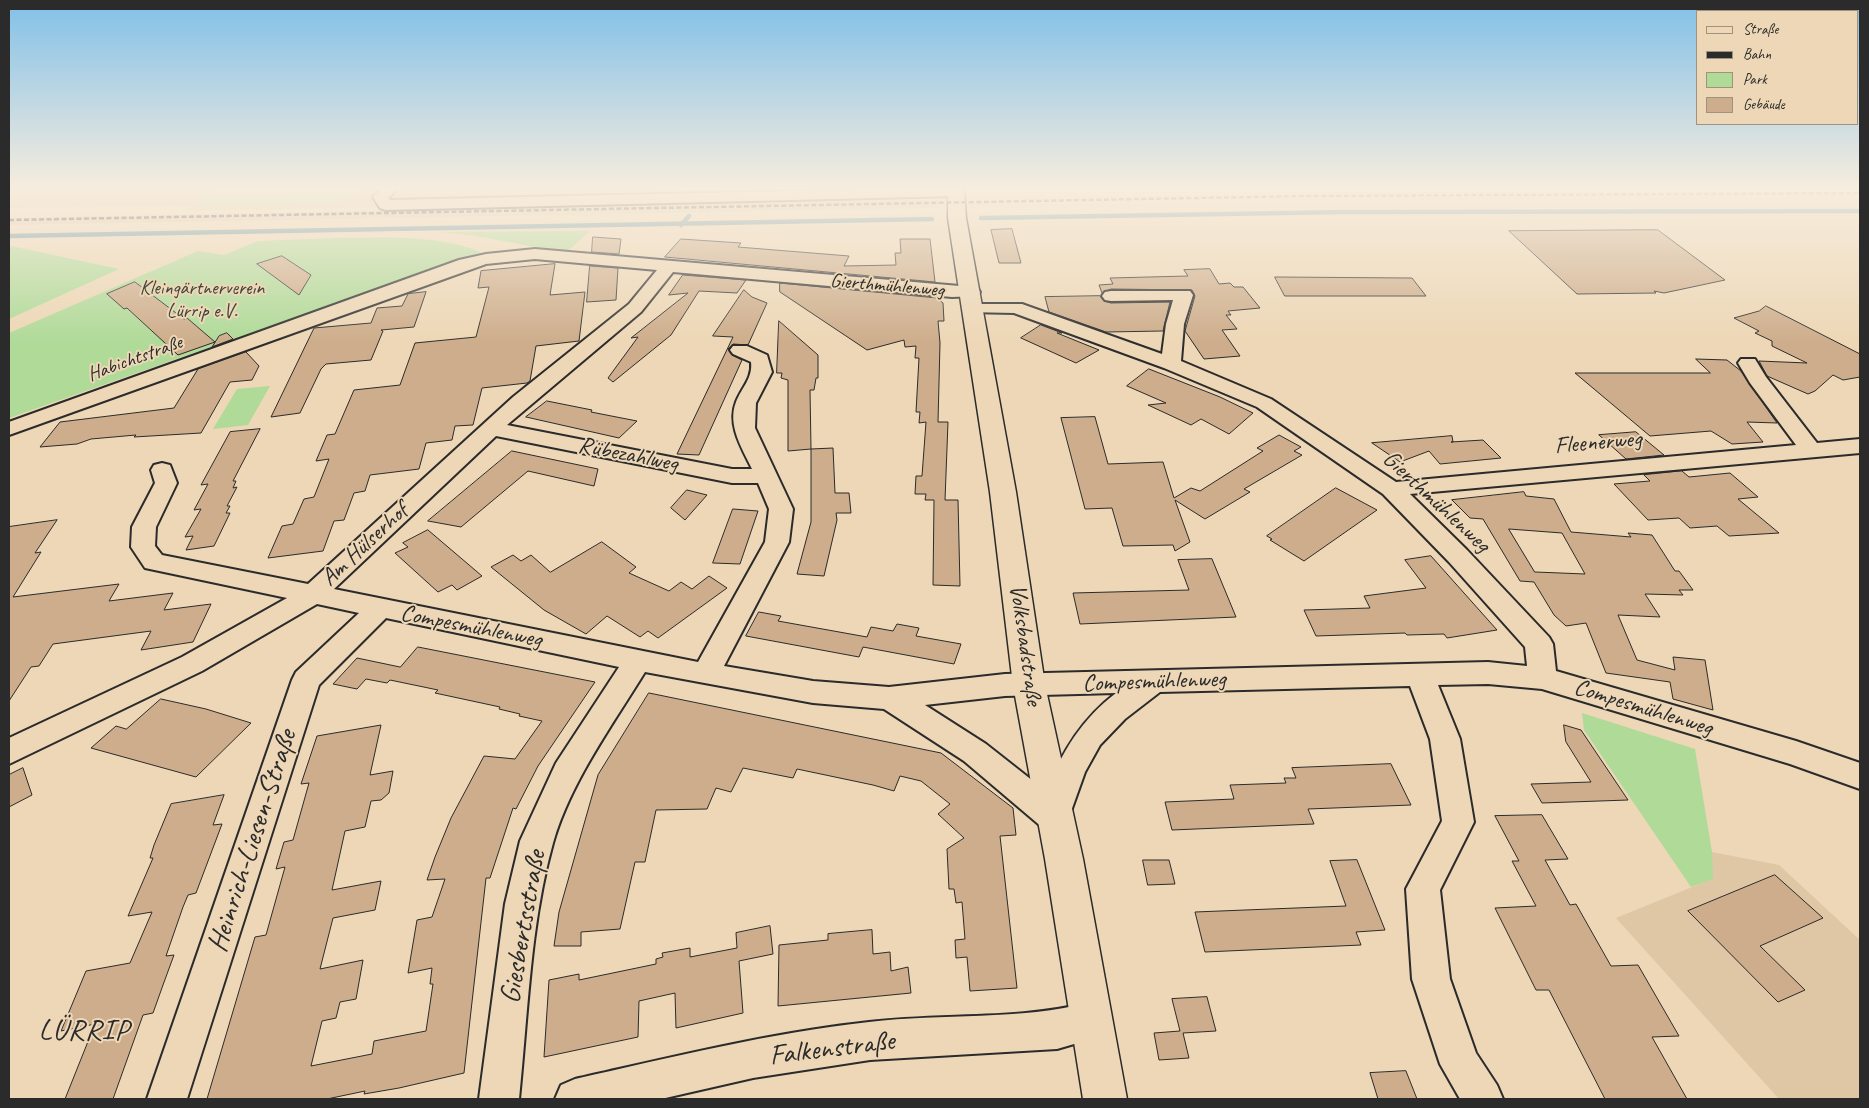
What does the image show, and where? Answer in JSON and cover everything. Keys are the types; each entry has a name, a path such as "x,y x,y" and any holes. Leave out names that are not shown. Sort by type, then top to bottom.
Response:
{"main road":[{"name":"Volksbadstraße","path":"963,240 1003,492 1029,685 1054,818 1064,859 1105,1099"}],"street":[{"name":"Gierthmühlenweg","path":"505,256 534,254 952,292 972,300 1016,308 1172,364 1264,403 1334,448 1391,489 1458,556 1539,644 1542,678"},
{"name":"Habichtstraße","path":"9,429 465,264 505,256"},
{"name":"Am Hülserhof","path":"9,752 192,664 312,595 490,428 635,308 670,265"},
{"path":"1111,296 1184,295 1175,324 1172,364"},
{"path":"706,674 777,542 781,509 744,428 746,403 762,372 760,359 740,350"},
{"path":"1748,362 1757,379 1811,450"},
{"name":"Rübezahlweg","path":"490,428 732,476 766,476"},
{"name":"Fleenerweg","path":"1391,489 1860,446"},
{"name":"Compesmühlenweg","path":"162,470 166,484 144,527 143,547 154,562 706,674 813,692 889,698 952,690 1029,685 1488,672 1542,678 1796,753 1860,776"},
{"name":"Heinrich-Liesen-Straße","path":"167,1099 306,680 380,609"},
{"name":"Giesbertsstraße","path":"499,1099 522,904 537,841 567,772 638,660"},
{"path":"1420,675 1444,739 1458,822 1423,889 1431,979 1460,1064 1483,1099"},
{"path":"1054,818 1070,772 1083,746 1112,714 1153,682"},
{"name":"Compesmühlenweg","path":"889,698 934,722 1006,775 1054,818"},
{"name":"Falkenstraße","path":"575,1099 753,1058 870,1041 1057,1030 1091,1021"}],"shaded area":[{"path":"1712,852 1779,865 1860,940 1860,1099 1779,1099 1616,918 1712,879"}],"green space":[{"name":"Kleingärtnerverein Lürrip e.V.","path":"424,240 445,242 481,252 9,418 9,333 198,251 224,255 258,241"},
{"path":"494,240 580,240 568,251"},
{"path":"11,246 119,269 9,319 9,248"},
{"path":"270,386 248,425 213,429 237,389"},
{"path":"1582,713 1695,749 1712,852 1713,879 1691,887 1584,730"}],"building":[{"path":"593,240 621,240 619,254 592,252"},
{"path":"680,240 692,240 741,243 738,247 849,256 844,266 896,265 895,253 901,253 900,240 930,240 935,282 665,257"},
{"path":"993,240 1015,240 1021,263 999,263"},
{"path":"1518,240 1671,240 1725,280 1664,293 1654,291 1656,293 1577,294"},
{"path":"282,256 311,275 299,295 257,264"},
{"path":"555,264 550,295 585,292 579,341 536,346 530,381 527,383 482,388 473,425 455,426 452,440 426,443 419,469 370,475 365,491 354,493 344,520 334,521 323,551 268,558 282,526 293,524 304,499 314,497 329,459 316,461 327,435 335,434 354,390 400,385 415,343 476,337 489,287 478,288 481,271"},
{"path":"590,266 618,268 616,300 587,302"},
{"path":"1210,269 1219,284 1230,283 1234,287 1243,287 1260,308 1228,311 1231,315 1226,315 1237,329 1222,330 1240,356 1204,359 1185,331 1195,296 1192,290 1111,289 1102,293 1099,285 1113,284 1110,278 1188,276 1184,270"},
{"path":"683,275 746,280 737,293 699,291 671,335 613,382 608,378 638,337 631,338 688,293 669,295"},
{"path":"1275,277 1412,278 1426,296 1285,296"},
{"path":"135,282 184,319 187,318 215,342 178,355 127,308 124,309 107,294"},
{"path":"780,283 937,298 943,303 944,321 938,321 940,343 938,422 948,422 945,500 958,500 960,586 933,585 934,500 925,500 926,494 915,494 916,476 922,476 926,422 919,423 920,412 916,412 919,358 915,358 916,346 905,347 904,340 867,350 780,292"},
{"path":"744,290 752,297 767,303 748,345 733,344 728,349 732,355 742,360 699,455 677,454 733,337 713,336"},
{"path":"426,292 414,327 381,330 383,331 371,360 326,364 321,369 300,413 271,417 314,328 371,323 377,308 402,306 408,294"},
{"path":"1100,296 1104,301 1111,303 1170,302 1163,331 1106,332 1049,312 1045,297"},
{"path":"1766,306 1860,354 1860,377 1843,380 1833,375 1815,391 1808,394 1767,376 1759,361 1807,363 1772,346 1772,341 1755,333 1759,331 1734,318 1759,311"},
{"path":"779,321 818,355 818,378 816,378 814,390 810,390 811,449 788,451 788,380 781,378 782,373 777,373"},
{"path":"1041,325 1099,350 1076,363 1021,338"},
{"path":"227,333 233,339 212,347 219,336"},
{"path":"246,352 259,366 252,380 230,382 201,433 134,437 136,435 91,439 77,444 40,447 60,422 174,408 198,369"},
{"path":"1696,359 1727,360 1741,371 1777,423 1747,422 1763,442 1732,444 1711,431 1650,436 1575,373 1710,373"},
{"path":"1149,369 1220,397 1253,413 1229,434 1201,419 1191,425 1148,405 1166,403 1127,386"},
{"path":"547,401 637,421 619,438 526,417"},
{"path":"1095,417 1108,464 1163,462 1174,498 1191,488 1200,491 1263,451 1257,448 1279,435 1301,447 1294,451 1302,455 1244,489 1250,492 1205,519 1175,500 1190,542 1175,551 1173,545 1123,546 1112,508 1085,509 1061,418"},
{"path":"260,429 233,481 236,481 233,488 237,487 227,506 230,506 226,513 230,513 214,546 186,550 193,536 185,537 201,509 194,510 208,484 201,485 230,432"},
{"path":"1636,432 1664,455 1626,459 1599,435"},
{"path":"1452,436 1453,442 1483,440 1501,458 1440,464 1429,451 1400,462 1372,443"},
{"path":"833,448 835,493 849,493 851,513 836,513 837,520 824,576 797,574 811,522 811,449"},
{"path":"512,451 598,469 594,486 528,471 461,527 428,521"},
{"path":"1682,471 1689,477 1730,473 1758,497 1738,499 1779,533 1729,536 1717,526 1690,528 1679,518 1648,520 1614,484 1650,481 1644,475"},
{"path":"1336,488 1377,510 1304,561 1270,540 1272,539 1267,536"},
{"path":"687,490 707,495 685,520 671,508"},
{"path":"1524,492 1526,496 1554,499 1571,532 1631,537 1628,533 1652,535 1675,571 1679,571 1693,590 1679,590 1683,595 1645,594 1660,617 1618,615 1637,660 1675,670 1673,657 1705,660 1713,710 1673,699 1670,682 1606,673 1586,623 1566,626 1554,615 1534,582 1520,581 1483,519 1470,518 1452,500","holes":["1509,529 1562,533 1585,574 1535,572"]},
{"path":"733,509 758,511 740,564 713,563"},
{"path":"57,520 35,553 41,552 13,597 119,584 109,601 173,593 164,610 211,604 193,642 141,650 151,631 53,644 39,666 31,667 9,701 9,527"},
{"path":"428,530 482,576 457,590 452,585 438,592 395,553 408,547 403,543"},
{"path":"602,542 636,567 629,573 669,591 681,582 692,589 709,576 727,588 658,638 648,631 640,637 607,616 586,634 544,610 491,567 513,555 521,561 531,555 550,572"},
{"path":"1431,556 1497,630 1447,638 1444,634 1407,635 1405,633 1316,636 1304,610 1370,608 1364,596 1426,588 1405,560"},
{"path":"1212,559 1236,617 1080,624 1073,593 1189,590 1178,560"},
{"path":"759,612 781,616 778,621 867,637 871,627 893,631 897,624 919,628 916,636 961,644 954,664 863,647 859,657 746,636"},
{"path":"418,647 595,682 538,766 516,809 513,808 490,878 486,878 464,1073 399,1088 364,1094 365,1091 327,1099 207,1099 255,937 266,935 285,867 276,869 284,842 293,840 309,783 301,784 317,736 381,725 370,775 393,771 389,793 381,800 371,801 365,827 345,831 332,890 381,881 375,910 333,918 320,969 363,960 356,999 340,1002 336,1018 322,1021 311,1066 372,1054 374,1041 426,1031 433,984 430,984 432,968 408,973 417,920 432,917 445,879 427,880 435,857 451,818 484,756 515,759 542,721 519,716 520,714 499,709 500,707 435,693 438,690 390,680 387,683 366,679 357,689 333,684 357,658 400,667"},
{"path":"649,693 941,753 1013,808 1016,835 1000,836 1017,988 970,991 967,957 956,958 955,940 965,939 962,902 956,903 954,889 949,889 947,849 964,838 938,814 950,804 921,781 900,776 894,791 797,769 793,778 743,768 731,792 716,788 707,809 656,810 645,862 635,862 620,929 581,932 581,946 554,946 559,912 598,775"},
{"path":"161,699 206,709 251,723 196,777 91,748 116,726 126,729"},
{"path":"1564,725 1581,730 1628,800 1542,803 1531,784 1591,782 1566,742"},
{"path":"1391,764 1411,805 1308,809 1314,824 1172,830 1165,802 1234,799 1230,785 1286,783 1284,778 1296,778 1292,768"},
{"path":"23,768 32,795 9,807 9,775"},
{"path":"224,795 213,825 222,824 196,893 188,895 183,907 166,956 174,955 153,1013 143,1015 113,1099 65,1099 95,1024 61,1031 86,971 130,963 152,912 128,916 153,858 150,858 154,845 171,804"},
{"path":"1542,815 1568,859 1545,860 1570,905 1576,904 1611,966 1638,965 1679,1036 1652,1037 1687,1099 1605,1099 1549,990 1536,990 1495,908 1536,906 1512,861 1519,861 1495,816"},
{"path":"1143,860 1169,860 1175,884 1148,885"},
{"path":"1357,860 1385,930 1356,932 1361,945 1205,952 1195,912 1346,906 1330,861"},
{"path":"1775,875 1823,918 1760,946 1805,990 1778,1002 1688,911"},
{"path":"770,926 773,954 739,961 743,1013 676,1028 675,993 639,1001 638,1037 544,1057 549,980 579,974 579,980 656,964 656,959 663,957 662,953 690,948 690,957 737,948 736,933"},
{"path":"872,930 873,954 890,952 891,971 908,967 911,993 778,1006 779,945 828,940 828,934"},
{"path":"1207,997 1216,1031 1183,1033 1189,1058 1159,1060 1154,1033 1180,1031 1172,999"},
{"path":"1406,1071 1417,1099 1378,1099 1370,1073"}],"district":[{"name":"LÜRRIP","path":"84,1031"}]}
